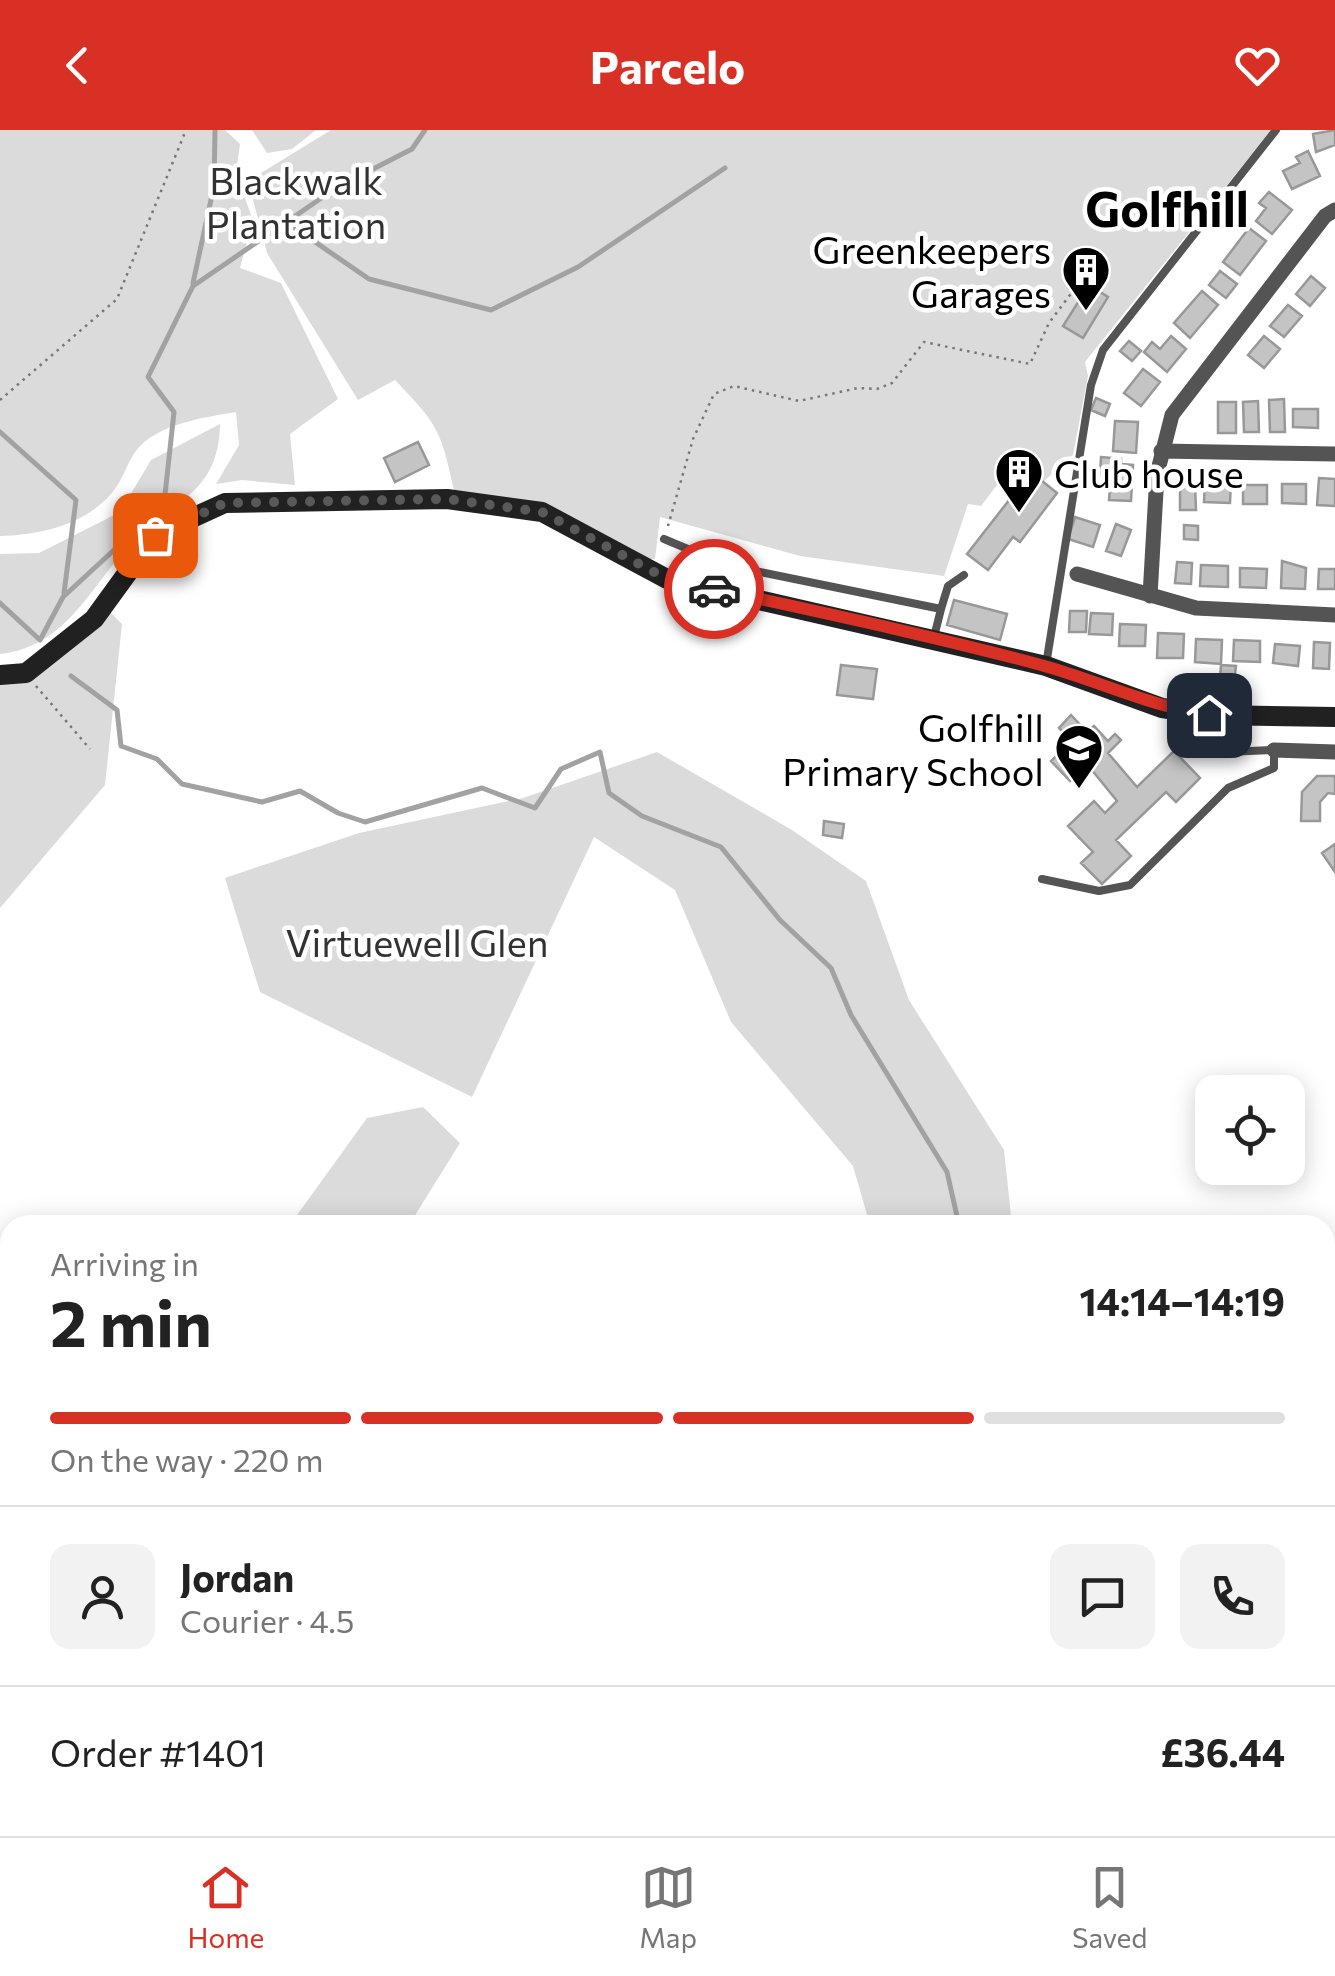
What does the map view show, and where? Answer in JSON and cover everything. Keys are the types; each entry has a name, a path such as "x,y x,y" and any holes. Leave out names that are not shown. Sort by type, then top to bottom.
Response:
{"main road":[{"path":"0,675 26,674 94,619 155,535 225,503 447,499 542,512 667,579 1046,666 1162,708 1209,715 1331,717"}],"street":[{"path":"1150,596 1161,451 1172,415 1325,216 1335,210"},
{"path":"1161,451 1335,454"},
{"path":"1076,574 1196,608 1335,615"},
{"path":"1274,750 1331,752 1331,717"}],"lane":[{"path":"1046,666 1078,455 1091,386 1103,350 1276,130"},
{"path":"664,538 726,565 940,610"},
{"path":"934,638 948,586 964,575"},
{"path":"1042,879 1099,891 1130,885 1228,788 1274,768 1274,750 1204,752"}],"path":[{"path":"0,400 118,299 186,130"},
{"path":"664,538 693,439 714,394 734,386 800,401 858,388 877,389 892,382 924,342 1030,364 1049,323 1082,279"},
{"path":"26,674 90,749"}],"green space":[{"path":"0,130 225,130 240,144 236,174 253,220 240,268 281,283 338,399 290,434 295,485 242,480 216,484 239,445 236,412 224,414 186,422 150,437 137,449 107,499 80,518 33,533 0,536"},
{"path":"252,130 316,130 292,149 267,153"},
{"name":"Blackwalk Plantation","path":"331,130 1271,130 1085,362 1088,376 1073,455 1043,482 1013,464 981,506 968,504 944,576 800,556 660,517 655,559 644,559 454,490 441,441 421,408 395,380 358,400 267,253 248,181"},
{"path":"220,424 211,466 191,494 132,543 60,627 23,649 0,654 0,554 39,553 120,512 151,460"},
{"path":"109,611 122,624 105,785 0,908 0,684"},
{"name":"Virtuewell Glen","path":"657,752 792,830 866,881 909,1000 1004,1150 1011,1215 867,1215 853,1166 731,1022 675,890 594,837 472,1097 260,992 225,878 359,833 523,798"},
{"path":"423,1107 460,1143 415,1215 297,1215 367,1118"}],"building":[{"path":"1335,130 1335,145 1316,152 1313,134"},
{"path":"1308,151 1320,176 1292,189 1283,171 1300,163 1296,157"},
{"path":"1269,192 1292,210 1272,234 1256,221 1266,208 1259,203"},
{"path":"1249,228 1266,241 1240,275 1223,262"},
{"path":"1220,271 1237,284 1226,298 1209,285"},
{"path":"1311,276 1325,288 1310,306 1296,294"},
{"name":"Greenkeepers Garages","path":"1089,285 1108,297 1083,338 1063,326"},
{"path":"1202,291 1218,305 1190,338 1174,323"},
{"path":"1288,305 1302,316 1284,337 1270,326"},
{"path":"1171,336 1186,349 1167,372 1144,352 1152,342 1160,349"},
{"path":"1264,336 1280,349 1264,368 1248,355"},
{"path":"1129,341 1141,351 1132,361 1120,351"},
{"path":"1143,369 1160,382 1141,406 1124,393"},
{"path":"1096,398 1110,404 1105,416 1091,410"},
{"path":"1284,399 1285,432 1270,432 1269,400"},
{"path":"1258,401 1259,432 1244,432 1243,402"},
{"path":"1218,402 1236,402 1236,433 1218,433"},
{"path":"1293,409 1318,409 1318,428 1293,427"},
{"path":"1115,421 1138,422 1136,453 1113,451"},
{"path":"418,442 429,465 395,482 384,458"},
{"path":"1101,457 1133,465 1131,501 1109,500 1111,476 1100,475"},
{"name":"Club house","path":"1031,472 1057,493 1020,542 1013,537 988,570 967,554"},
{"path":"1319,478 1335,479 1335,506 1317,505"},
{"path":"1205,480 1231,481 1230,503 1204,502"},
{"path":"1180,484 1195,484 1196,510 1180,510"},
{"path":"1282,484 1306,484 1306,504 1282,503"},
{"path":"1243,485 1267,485 1267,504 1243,504"},
{"path":"1075,517 1100,525 1093,547 1068,539"},
{"path":"1116,524 1131,530 1121,556 1106,551"},
{"path":"1184,525 1198,526 1198,540 1184,539"},
{"path":"1282,561 1306,568 1305,589 1281,588"},
{"path":"1177,562 1192,563 1191,584 1175,583"},
{"path":"1201,565 1228,566 1228,587 1200,586"},
{"path":"1240,568 1267,569 1266,588 1240,587"},
{"path":"1319,569 1335,569 1335,589 1318,589"},
{"path":"954,600 1007,614 1000,640 947,625"},
{"path":"1070,611 1087,611 1086,632 1069,632"},
{"path":"1091,613 1113,614 1112,635 1089,634"},
{"path":"1120,624 1146,625 1145,646 1119,646"},
{"path":"1158,633 1184,634 1183,658 1157,658"},
{"path":"1196,639 1222,640 1221,664 1195,662"},
{"path":"1234,640 1260,641 1260,662 1233,661"},
{"path":"1314,642 1330,643 1329,669 1313,668"},
{"path":"1275,644 1300,646 1298,666 1273,663"},
{"path":"841,665 877,669 873,699 837,695"},
{"path":"1221,665 1236,666 1234,681 1220,679"},
{"path":"1071,715 1087,732 1094,726 1108,741 1115,734 1121,740 1108,753 1137,787 1174,751 1200,778 1176,802 1166,792 1116,840 1131,856 1102,884 1081,863 1093,852 1068,826 1094,801 1105,813 1117,801 1087,764 1070,781 1051,761 1072,741 1059,728"},
{"path":"1317,776 1335,776 1335,794 1328,793 1320,802 1320,821 1301,821 1302,792"},
{"path":"824,821 844,824 842,838 823,835"},
{"path":"1335,844 1335,872 1322,853"}],"waterway":[{"path":"193,283 214,186 215,130"},
{"path":"0,603 40,640 63,597 164,504 174,412 148,377 193,286 336,188 412,149 425,130"},
{"path":"286,222 369,279 491,310 578,267 725,168"},
{"path":"0,432 76,500 64,593"},
{"path":"71,676 117,710 121,746 157,759 182,784 262,802 300,791 338,813 365,822 482,788 535,808 561,769 600,752 609,793 642,816 721,847 780,920 831,968 851,1015 947,1172 957,1215"}],"way so far":[{"path":"155,535 225,503 447,499 542,512 667,579 714,589"}],"place":[{"name":"Greenkeepers Garages","path":"1086,312"},
{"name":"Club house","path":"1019,514"},
{"name":"Golfhill Primary School","path":"1079,790"}],"district":[{"name":"Golfhill","path":"1167,207"}],"route":[{"path":"714,589 1046,666 1162,708 1209,715"}]}
